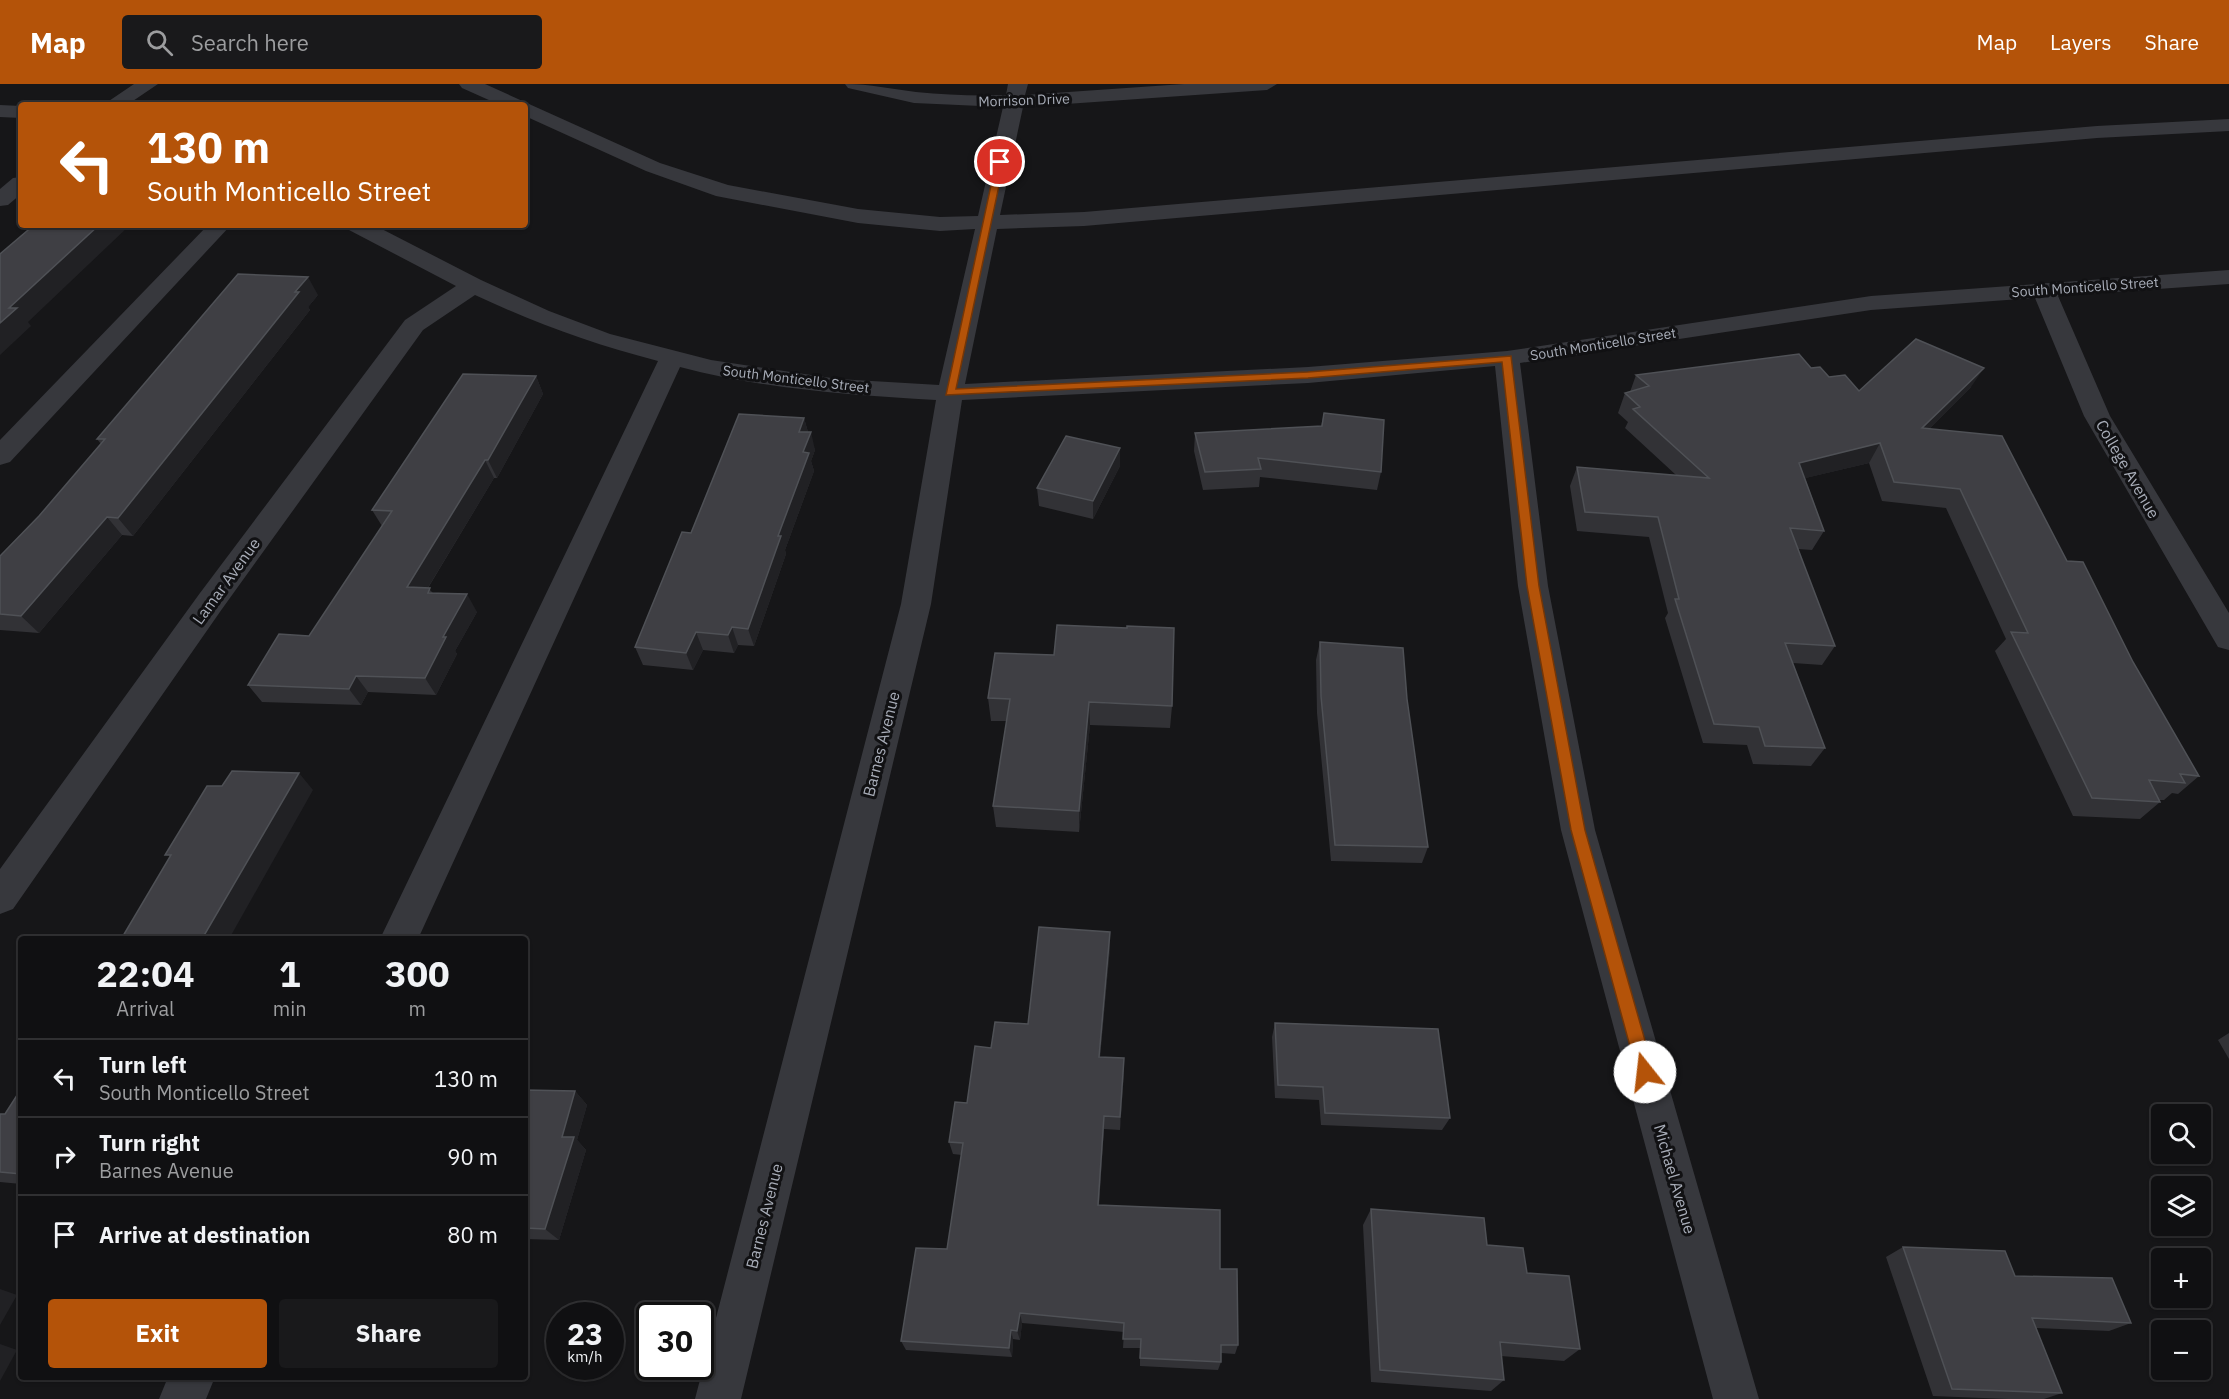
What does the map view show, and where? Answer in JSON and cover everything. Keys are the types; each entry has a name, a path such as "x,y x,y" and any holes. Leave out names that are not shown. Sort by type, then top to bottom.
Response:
{"street":[{"path":"118,102 148,84"},
{"path":"469,84 509,102"},
{"name":"Morrison Drive","path":"855,84 906,96 952,101 1015,93 1267,84"},
{"name":"Barnes Avenue","path":"718,1399 916,604 950,393 1015,93"},
{"path":"528,110 653,167 724,191 858,216 940,224 1084,219 2097,132 2229,126"},
{"path":"0,111 18,112"},
{"path":"0,200 18,185"},
{"path":"0,456 217,228"},
{"name":"South Monticello Street","path":"363,228 473,285 540,316 601,339 710,367 838,387 950,393 1297,375 1507,358 1871,303 2229,277"},
{"name":"Lamar Avenue","path":"0,898 211,601 414,325 473,285"},
{"name":"College Avenue","path":"2043,290 2097,416 2229,639"},
{"path":"400,936 672,358"},
{"name":"Michael Avenue","path":"1507,358 1533,586 1578,830 1736,1399"},
{"path":"182,1399 191,1380"}],"building":[{"path":"30,228 96,228 9,308 17,308 0,323 0,254"},
{"path":"238,274 308,277 295,292 299,292 118,518 107,517 21,616 0,614 0,556 39,516 105,439 97,439"},
{"path":"1916,339 1984,368 1922,428 2002,436 2067,561 2083,562 2133,662 2199,776 2180,774 2185,783 2149,780 2160,802 2092,798 2011,632 2028,633 1960,489 1894,482 1880,443 1799,463 1824,531 1790,528 1835,646 1785,643 1825,748 1765,746 1759,727 1714,724 1675,599 1679,599 1658,517 1585,512 1577,467 1709,478 1633,409 1640,407 1625,393 1649,386 1636,375 1799,354 1811,368 1820,367 1829,377 1845,375 1859,391"},
{"path":"463,374 536,376 488,460 485,460 407,587 430,588 428,593 467,594 443,637 446,637 425,678 356,676 349,689 248,685 279,634 309,636 392,511 372,510"},
{"path":"1324,413 1384,420 1381,472 1258,458 1261,469 1205,472 1195,433 1322,426"},
{"path":"739,414 804,418 799,432 811,432 803,452 809,453 778,536 781,536 748,629 732,627 728,635 696,632 686,653 635,647 682,532 691,533"},
{"path":"1066,436 1120,448 1093,501 1037,488"},
{"path":"1057,625 1174,628 1172,706 1089,702 1079,811 993,806 1010,699 988,698 995,653 1054,655"},
{"path":"1320,642 1403,648 1407,699 1428,847 1335,845 1321,696"},
{"path":"232,771 299,773 204,936 123,936 171,855 165,855 207,786 222,786"},
{"path":"1039,927 1110,932 1099,1057 1124,1058 1120,1117 1104,1116 1098,1205 1220,1210 1220,1269 1237,1269 1238,1345 1221,1345 1221,1362 1140,1358 1141,1339 1123,1339 1124,1323 1020,1313 1017,1331 1011,1330 1009,1348 901,1341 916,1248 947,1249 963,1143 949,1142 955,1102 967,1103 975,1046 991,1048 995,1022 1028,1024"},
{"path":"1275,1023 1438,1029 1450,1118 1325,1113 1323,1087 1278,1085"},
{"path":"528,1090 575,1091 562,1137 574,1137 545,1229 528,1228"},
{"path":"18,1094 18,1174 0,1172 0,1114 5,1114"},
{"path":"1371,1209 1484,1218 1487,1245 1523,1248 1527,1273 1569,1276 1580,1349 1500,1342 1504,1380 1380,1370"},
{"path":"1903,1247 2005,1251 2015,1276 2112,1278 2131,1323 2032,1318 2062,1393 1952,1389"}],"route":[{"path":"1000,162 950,393 1308,375 1507,358 1533,586 1578,830 1645,1072"}]}
